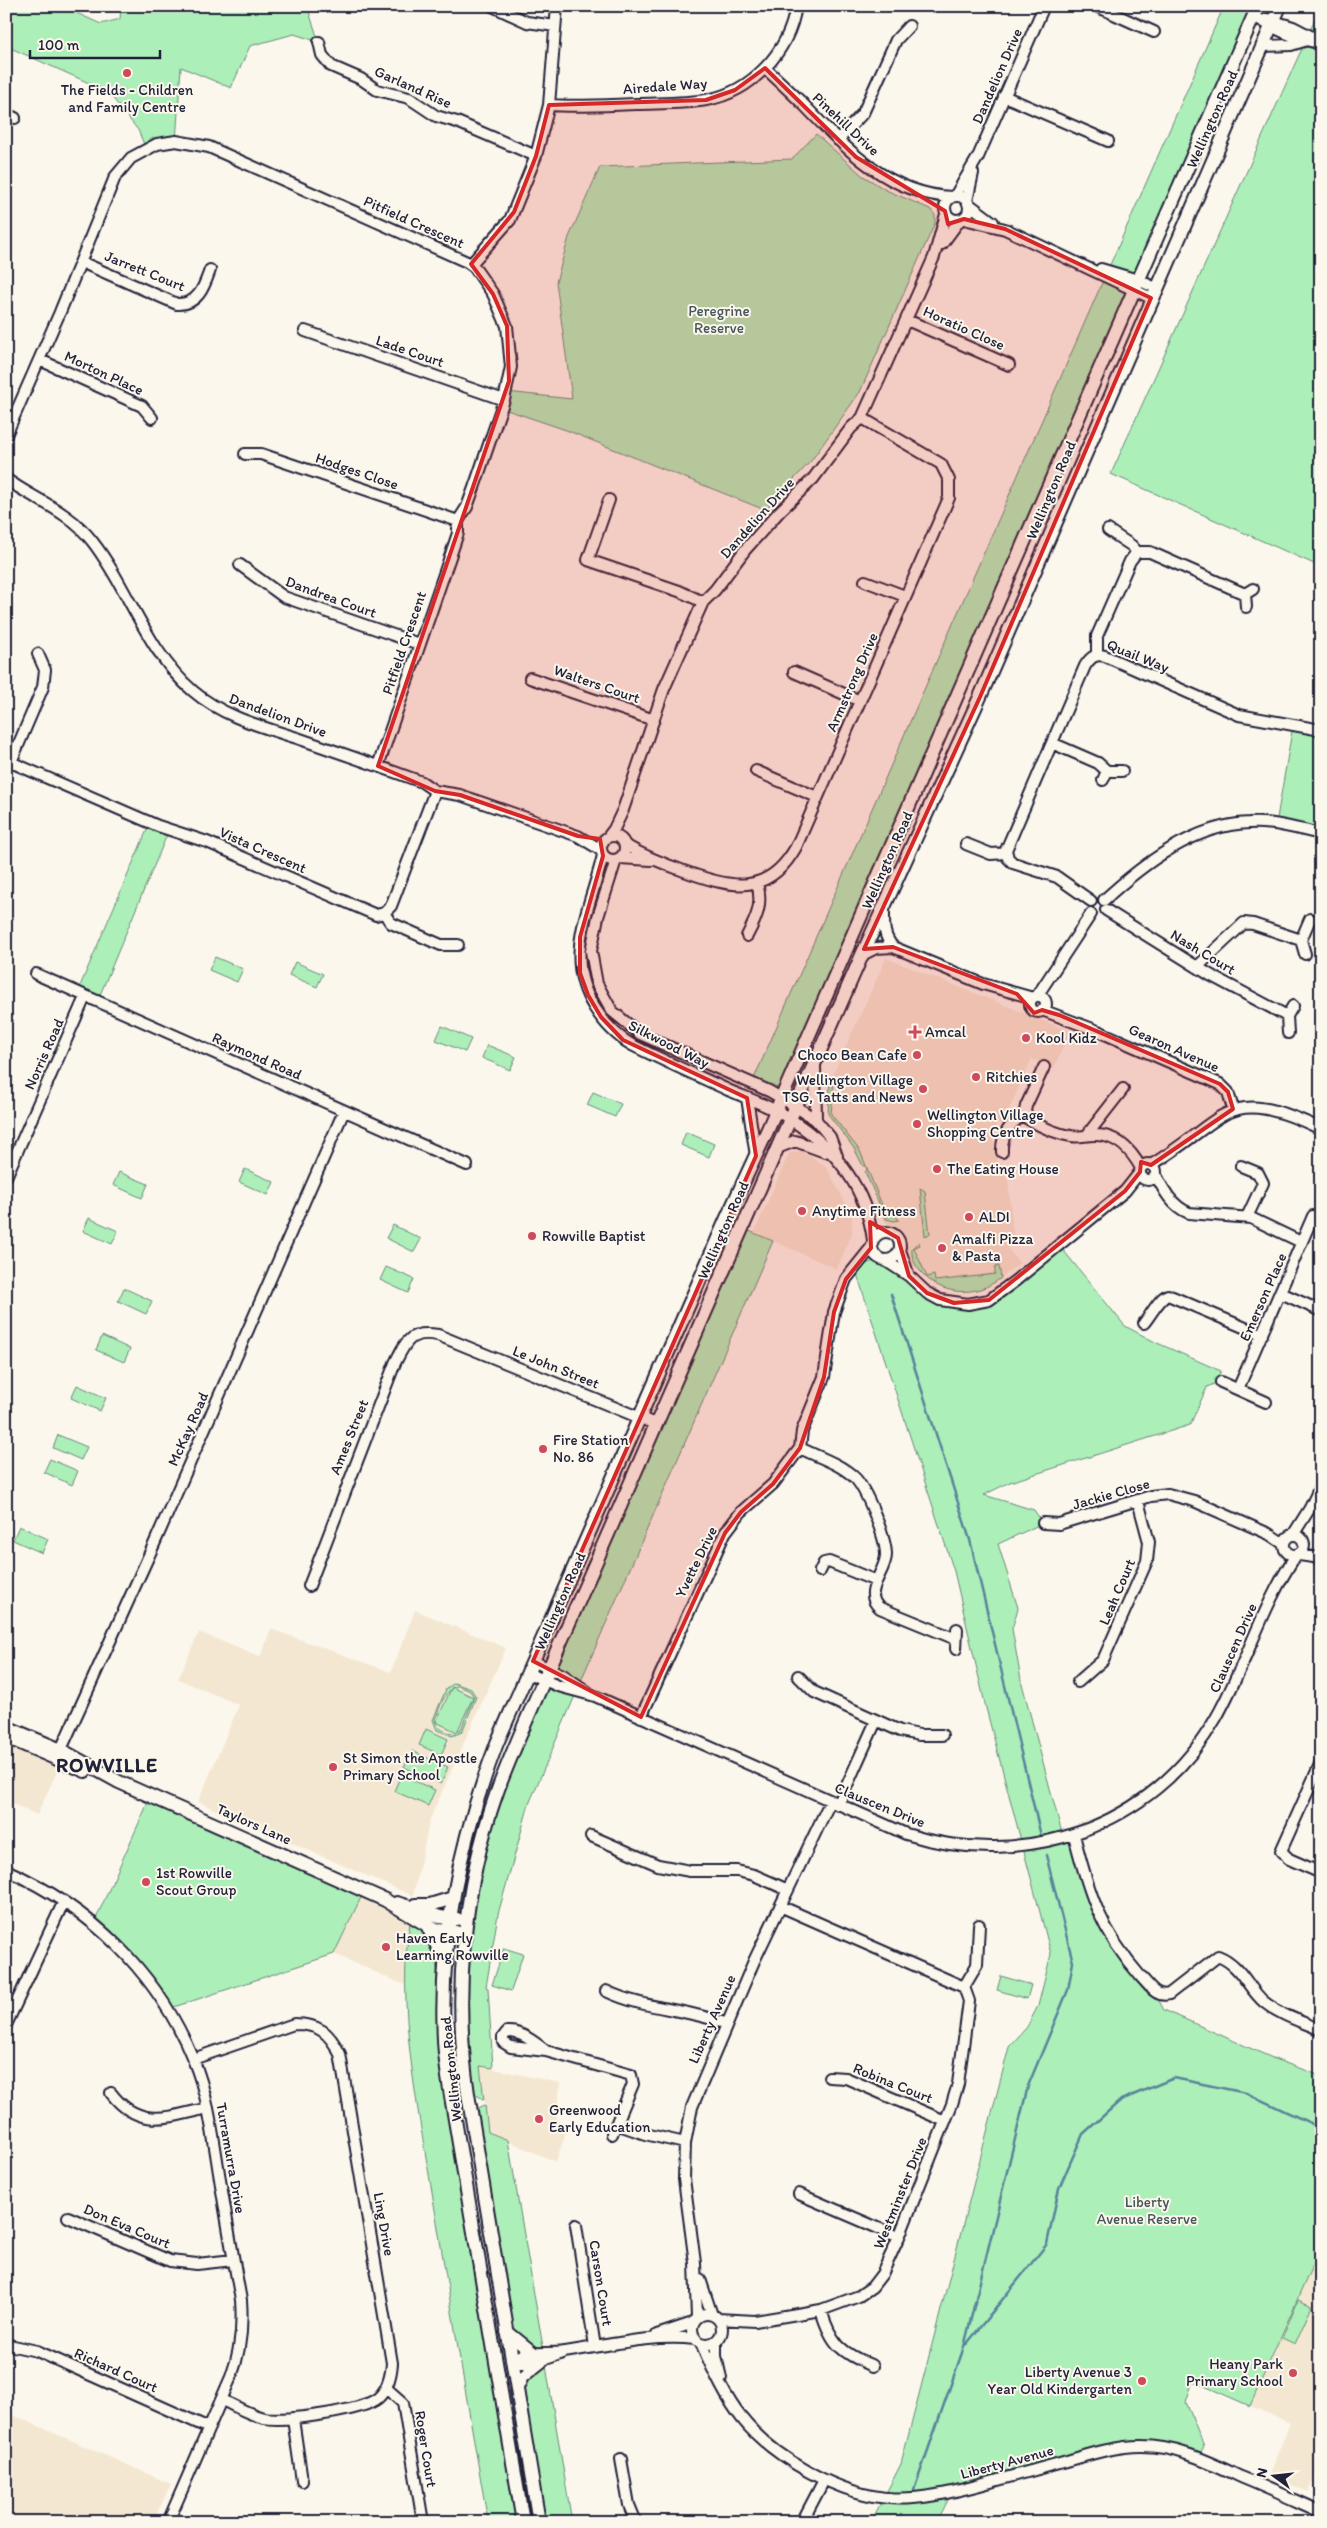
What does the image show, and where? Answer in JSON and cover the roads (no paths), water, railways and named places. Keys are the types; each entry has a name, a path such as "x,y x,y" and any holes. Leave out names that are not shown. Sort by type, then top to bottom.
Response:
{"main road":[{"name":"Wellington Road","path":"539,2522 464,2067 461,1998 466,1927 476,1870 497,1793 546,1674 655,1424 862,955 980,697 1280,6"},
{"name":"Wellington Road","path":"523,2522 495,2363 447,2070 444,2041 446,1964 450,1918 471,1819 483,1781 531,1667 1256,11"},
{"name":"Taylors Lane","path":"6,1730 389,1901 450,1918 466,1927"},
{"path":"389,1901 426,1906 453,1898"},
{"name":"Taylors Lane","path":"389,1901 427,1925 449,1931 466,1927"},
{"path":"427,1925 446,1964"},
{"path":"447,2070 464,2067"},
{"path":"507,2332 533,2353"},
{"path":"495,2363 512,2361"}],"street":[{"path":"492,6 527,22 555,26"},
{"path":"471,264 510,220 536,156 548,105 557,6"},
{"name":"Airedale Way","path":"548,105 603,105 706,100 735,90 765,68 784,42 796,6"},
{"name":"Dandelion Drive","path":"953,196 978,157 1044,6"},
{"path":"1096,6 1154,32"},
{"path":"1256,11 1272,24 1304,41"},
{"path":"1272,24 1321,42"},
{"path":"838,140 863,113 896,40 909,26"},
{"path":"1262,46 1304,41 1321,42"},
{"name":"Garland Rise","path":"319,42 322,55 331,66 360,79 377,90 409,98 436,116 457,122 536,156"},
{"name":"Pinehill Drive","path":"765,68 838,140 870,168 916,190 946,212"},
{"path":"1004,96 1108,141"},
{"name":"Pitfield Crescent","path":"6,435 40,360 115,177 131,158 150,147 176,141 209,148 471,264 493,294 507,326 511,368 504,400 467,507 458,521 458,533 378,766"},
{"name":"Dandelion Drive","path":"968,203 978,157"},
{"name":"Pinehill Drive","path":"916,190 953,196"},
{"path":"1005,229 961,220 952,220 946,212 945,204 953,196 962,197 1005,229 1087,266 1154,293"},
{"path":"961,220 969,211 968,203"},
{"name":"Dandelion Drive","path":"6,479 25,493 59,510 84,532 98,549 165,661 196,693 217,708 238,718 422,782 435,791 460,795 578,836 607,838 614,829 623,810 670,675 695,624 703,602 716,590 745,550 779,512 813,479 851,428 862,418 934,257 946,212"},
{"name":"Dandelion Drive","path":"934,257 961,220"},
{"name":"Jarrett Court","path":"81,262 177,304 188,303 198,297 210,270"},
{"name":"Horatio Close","path":"907,320 1010,365"},
{"name":"Lade Court","path":"305,331 504,400"},
{"name":"Morton Place","path":"40,360 142,406 152,418"},
{"name":"Armstrong Drive","path":"625,844 655,860 717,883 738,885 757,883 778,872 789,859 949,498 949,480 945,469 933,458 905,444 862,418"},
{"name":"Hodges Close","path":"245,454 261,454 458,521"},
{"name":"Dandelion Drive","path":"6,488 25,493"},
{"path":"609,500 588,560 679,591 703,602"},
{"path":"1108,530 1132,546 1137,552"},
{"path":"1137,552 1150,552 1249,592 1246,607"},
{"path":"1097,655 1097,636 1130,561 1137,552"},
{"name":"Dandrea Court","path":"240,565 284,598 419,644"},
{"path":"865,580 906,596"},
{"path":"8,761 43,687 45,670 38,654"},
{"name":"Quail Way","path":"1006,853 1008,841 1085,666 1097,655 1105,656 1245,717 1321,730"},
{"path":"794,672 860,701"},
{"name":"Walters Court","path":"530,678 654,720"},
{"path":"1052,744 1098,763 1105,776 1122,771"},
{"name":"Vista Crescent","path":"8,761 158,826 207,842 372,914 384,913"},
{"path":"756,771 817,797"},
{"path":"435,791 389,910 384,913 391,923 441,945 458,946"},
{"name":"Dandelion Drive","path":"623,810 622,832 625,844"},
{"path":"1105,905 1097,898 1091,901 1089,908 1092,914 1100,916 1105,905 1120,885 1168,850 1214,829 1237,824 1261,823 1321,834"},
{"name":"Dandelion Drive","path":"578,836 602,853"},
{"path":"619,837 625,844 625,852 618,859 609,860 602,853 607,838 619,837"},
{"path":"966,844 991,854 1006,853 1013,863 1057,877 1091,901"},
{"name":"Silkwood Way","path":"602,853 582,924 579,964 588,995 607,1025 623,1040 790,1119 837,1158"},
{"name":"Silkwood Way","path":"618,859 593,934 592,963 602,996 616,1016 640,1034 781,1097 796,1106 816,1120 830,1137 837,1158"},
{"name":"Armstrong Drive","path":"618,859 655,860"},
{"path":"747,936 757,918 760,906 757,883"},
{"name":"Nash Court","path":"1105,905 1197,967 1287,1016"},
{"path":"884,908 884,929 887,940 893,947"},
{"path":"1039,1002 1075,935 1092,914"},
{"path":"1304,954 1301,940 1310,919"},
{"path":"1197,967 1244,923 1253,924 1301,940"},
{"path":"862,955 876,948 893,947"},
{"name":"Gearon Avenue","path":"893,947 983,984 1039,1002 1059,1015 1220,1084 1228,1092 1233,1109"},
{"path":"579,964 592,963"},
{"name":"Raymond Road","path":"36,974 467,1165"},
{"name":"Norris Road","path":"6,1177 85,997"},
{"path":"1288,1033 1287,1016 1293,1006"},
{"path":"661,1059 667,1047"},
{"path":"815,1063 816,1120"},
{"path":"1044,1067 1026,1106 1026,1114 1030,1120 1063,1135 1076,1137 1100,1135 1118,1142 1133,1155 1176,1207 1189,1213 1247,1217 1301,1242"},
{"path":"722,1087 728,1074"},
{"path":"1087,1135 1123,1089"},
{"path":"747,1098 756,1156"},
{"path":"777,1148 795,1141 817,1148 837,1158 857,1188 870,1222 872,1244 883,1260 909,1276 922,1289 940,1300 968,1304 989,1300 1015,1281 1214,1118 1233,1109 1265,1108 1287,1114 1321,1129"},
{"name":"McKay Road","path":"59,1755 344,1110"},
{"path":"1002,1152 1004,1138 1012,1124 1026,1114"},
{"path":"1241,1166 1258,1173 1263,1183 1247,1217"},
{"name":"Emerson Place","path":"1238,1390 1300,1250 1301,1242 1313,1216"},
{"path":"870,1222 898,1238 909,1276"},
{"path":"872,1244 879,1233 888,1232"},
{"name":"Yvette Drive","path":"641,1717 725,1533 741,1512 773,1484 800,1448 802,1430 824,1377 834,1312 846,1279 872,1244"},
{"path":"856,1268 895,1258 900,1250"},
{"path":"1281,1293 1321,1311"},
{"path":"1144,1323 1155,1311 1161,1298 1172,1295 1262,1335"},
{"name":"Ames Street","path":"309,1586 352,1470 404,1346 409,1340 420,1333 446,1338"},
{"name":"Le John Street","path":"446,1338 655,1424"},
{"path":"1221,1382 1266,1402"},
{"path":"800,1448 846,1470 864,1489 886,1553 873,1596 880,1608 956,1644 957,1628"},
{"name":"Clauscen Drive","path":"1279,1581 1287,1542 1310,1508 1321,1485"},
{"name":"Jackie Close","path":"1043,1523 1059,1524 1168,1494 1181,1496 1287,1542"},
{"name":"Leah Court","path":"1078,1682 1103,1660 1147,1561 1148,1536 1138,1501"},
{"name":"Clauscen Drive","path":"531,1667 834,1804 906,1834 954,1846 1009,1847 1039,1844 1074,1835 1114,1816 1151,1793 1195,1750 1227,1698 1279,1581 1298,1555 1304,1542 1310,1508"},
{"path":"1287,1542 1304,1542 1321,1556"},
{"path":"1287,1542 1298,1555 1321,1556"},
{"path":"820,1571 824,1563 829,1562 876,1581"},
{"path":"798,1676 814,1692 876,1721 913,1734 942,1735"},
{"name":"Liberty Avenue","path":"876,1721 780,1906 726,2024 695,2098 685,2143 684,2189 695,2264 695,2320 698,2341 724,2394 743,2421 765,2444 780,2455 824,2480 868,2496 894,2500 925,2498 1100,2452 1123,2447 1150,2446 1189,2454 1321,2512"},
{"path":"1321,1762 1281,1851 1289,1859 1321,1873"},
{"path":"1074,1835 1088,1887 1103,1926 1123,1956 1154,1992 1162,1995 1168,1994 1218,1956 1226,1959 1243,1974 1265,2003 1321,2030"},
{"path":"591,1836 667,1867 690,1871 737,1871 754,1875 788,1890"},
{"name":"Turramurra Drive","path":"6,1870 35,1882 64,1901 107,1934 142,1973 168,2009 193,2059 208,2108 241,2300 242,2330 237,2362 168,2522"},
{"path":"7,2021 64,1901"},
{"path":"780,1906 964,1987 977,1965 979,1925"},
{"name":"Westminster Drive","path":"698,2341 708,2344 718,2337 755,2321 821,2310 852,2300 872,2287 887,2265 899,2237 958,2084 969,2001 964,1987"},
{"path":"606,1991 638,2004 695,2013 726,2024"},
{"name":"Ling Drive","path":"193,2059 294,2024 313,2026 332,2038 340,2054 392,2364 386,2388"},
{"path":"546,2051 631,2075 633,2084 612,2134"},
{"name":"Robina Court","path":"829,2077 846,2078 945,2121"},
{"path":"111,2093 127,2111 141,2117 158,2119 208,2108"},
{"path":"616,2124 685,2143"},
{"path":"799,2194 899,2237"},
{"name":"Don Eva Court","path":"68,2218 170,2261 198,2264 233,2260"},
{"name":"Carson Court","path":"576,2225 595,2347"},
{"name":"Liberty Avenue","path":"695,2264 715,2317 718,2337 716,2356 724,2394"},
{"path":"821,2310 828,2332 835,2344 850,2356 873,2366"},
{"name":"Westminster Drive","path":"695,2320 715,2317 755,2321"},
{"path":"637,2341 695,2320"},
{"path":"563,2353 545,2360 518,2364 512,2361 517,2356 533,2353 563,2353 637,2341 698,2341"},
{"name":"Richard Court","path":"9,2345 37,2350 209,2428"},
{"path":"517,2390 523,2377 545,2360"},
{"path":"222,2400 263,2418 293,2419 360,2407 376,2400 386,2388"},
{"name":"Roger Court","path":"386,2388 403,2403 423,2522"},
{"path":"293,2419 302,2481"},
{"path":"621,2459 629,2505 636,2522"},
{"path":"802,2522 824,2480"}],"waterway":[{"path":"891,1294 970,1540 1041,1836"},
{"path":"914,2490 964,2347 1028,2086 1068,1990 1073,1962 1046,1855"},
{"path":"965,2346 1047,2244 1059,2188 1083,2134 1121,2100 1174,2078 1246,2093 1321,2128"},
{"path":"898,2522 901,2514"}],"place":[{"name":"The Fields - Children and Family Centre","path":"127,73"},
{"name":"Amcal","path":"915,1032"},
{"name":"Kool Kidz","path":"1026,1038"},
{"name":"Choco Bean Cafe","path":"917,1055"},
{"name":"Ritchies","path":"976,1077"},
{"name":"Wellington Village TSG, Tatts and News","path":"923,1089"},
{"name":"Wellington Village Shopping Centre","path":"917,1124"},
{"name":"The Eating House","path":"937,1169"},
{"name":"Anytime Fitness","path":"802,1211"},
{"name":"ALDI","path":"969,1217"},
{"name":"Rowville Baptist","path":"532,1236"},
{"name":"Amalfi Pizza & Pasta","path":"942,1248"},
{"name":"Fire Station No. 86","path":"543,1449"},
{"name":"St Simon the Apostle Primary School","path":"333,1767"},
{"name":"1st Rowville Scout Group","path":"146,1882"},
{"name":"Haven Early Learning Rowville","path":"386,1947"},
{"name":"Greenwood Early Education","path":"539,2119"},
{"name":"Heany Park Primary School","path":"1293,2373"},
{"name":"Liberty Avenue 3 Year Old Kindergarten","path":"1142,2381"}],"district":[{"name":"ROWVILLE","path":"107,1765"}],"park label":[{"name":"Peregrine Reserve","path":"719,320"},
{"name":"Liberty Avenue Reserve","path":"1147,2210"}]}
